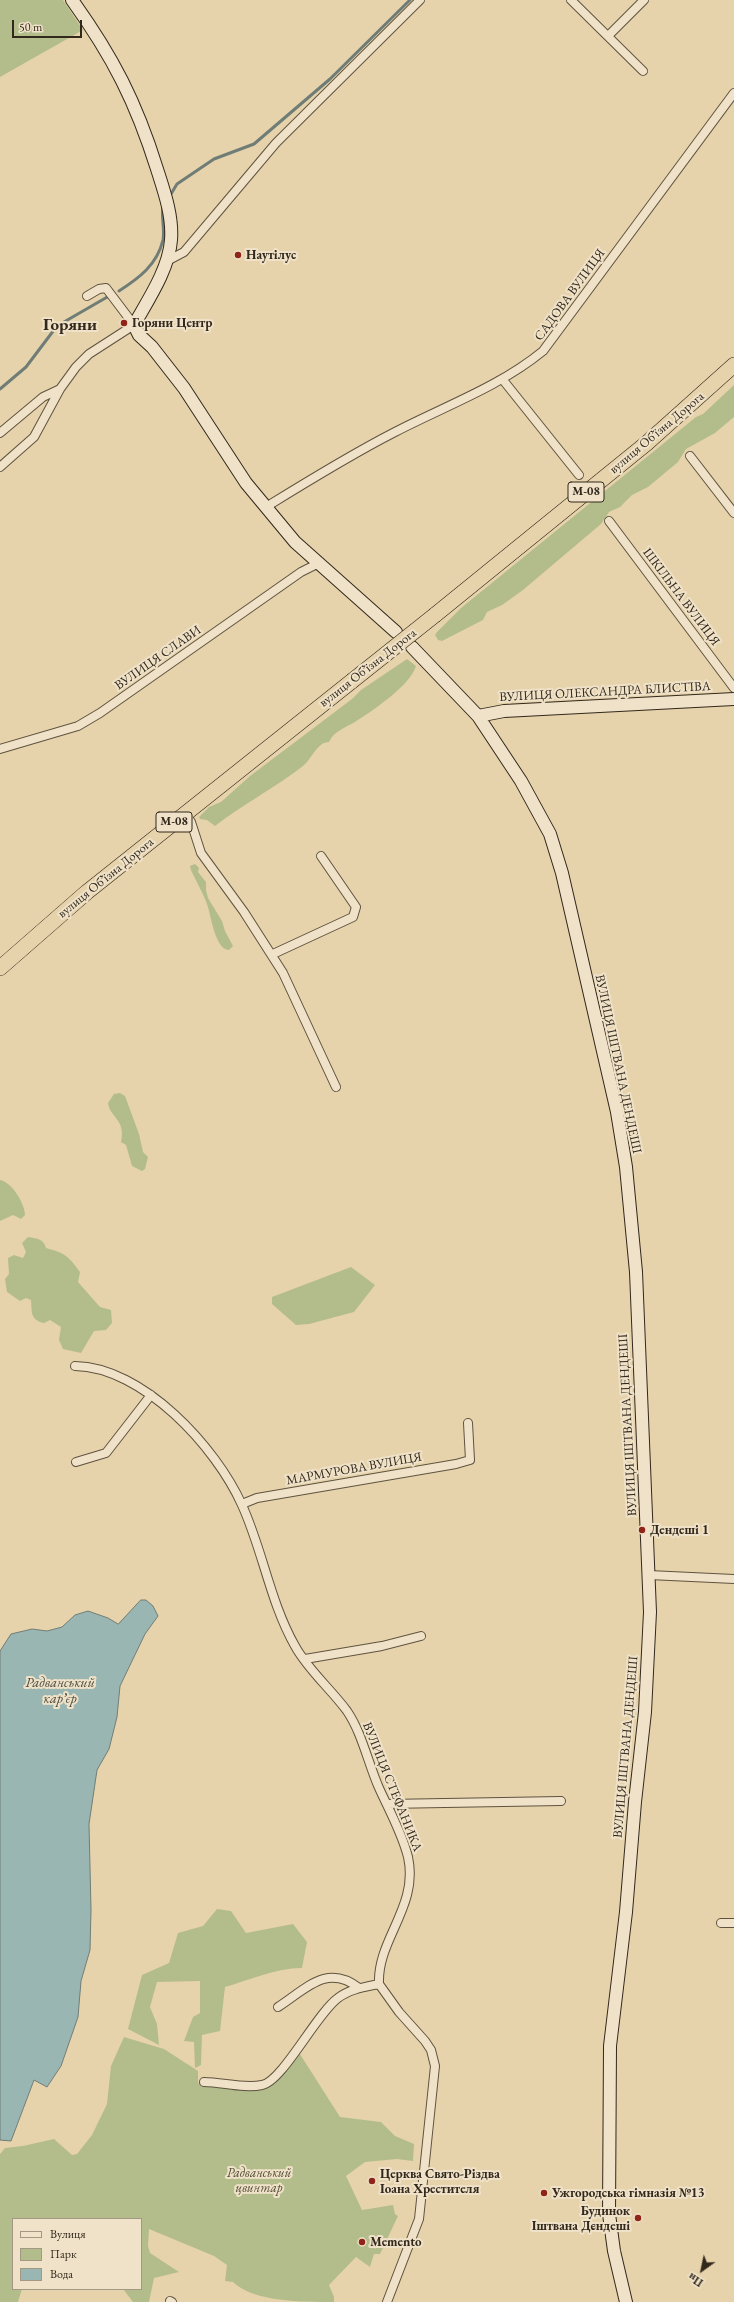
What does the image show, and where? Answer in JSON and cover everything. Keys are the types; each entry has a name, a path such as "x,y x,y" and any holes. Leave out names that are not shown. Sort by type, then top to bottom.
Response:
{"highway":[{"name":"вулиця Обʼїзна Дорога","path":"0,968 41,931 185,813 435,615 647,443 734,365"}],"street":[{"path":"0,467 34,437 60,389 76,367 89,354 134,325 168,261 171,240 168,209 139,116 110,56 72,0"},
{"path":"168,261 184,252 276,142 420,0"},
{"path":"571,0 642,71"},
{"path":"608,36 644,0"},
{"name":"САДОВА ВУЛИЦЯ","path":"266,507 340,461 503,380 538,356 548,345 734,93"},
{"path":"87,296 99,289 106,288 134,325 139,335 170,369 246,483 295,542 396,632"},
{"path":"503,380 579,475"},
{"path":"0,433 43,396 60,389"},
{"path":"690,456 734,513"},
{"name":"ШКІЛЬНА ВУЛИЦЯ","path":"609,521 734,688"},
{"name":"ВУЛИЦЯ СЛАВИ","path":"0,750 78,726 100,713 301,572 319,563"},
{"name":"ВУЛИЦЯ ІШТВАНА ДЕНДЕШІ","path":"412,647 478,716 538,810 554,846 617,1112 625,1161 633,1234 649,1575 650,1638 645,1712 635,1802 626,1912 610,2046 609,2214 614,2251 626,2302"},
{"name":"ВУЛИЦЯ ОЛЕКСАНДРА БЛИСТІВА","path":"478,716 504,711 734,699"},
{"path":"185,813 191,822 201,853 273,954 307,1020 336,1087"},
{"path":"273,954 353,917 356,907 321,856"},
{"name":"ВУЛИЦЯ СТЕФАНИКА","path":"75,1366 88,1366 113,1374 151,1395 171,1411 197,1437 230,1483 242,1504 277,1606 296,1647 352,1719 408,1859 409,1882 403,1911 380,1965 379,1984"},
{"path":"76,1462 106,1453 151,1395"},
{"name":"МАРМУРОВА ВУЛИЦЯ","path":"242,1504 257,1498 470,1460 468,1423"},
{"path":"649,1575 734,1579"},
{"path":"305,1659 382,1646 421,1636"},
{"path":"387,1804 561,1801"},
{"path":"721,1923 734,1923"},
{"path":"278,2007 323,1978 336,1976 351,1981 359,1988"},
{"path":"204,2082 263,2085 275,2078 331,2004 344,1995 359,1988 379,1984 399,2012 425,2041 433,2057 435,2072 419,2219 387,2302"}],"green space":[{"path":"0,0 63,0 83,30 0,77"},
{"path":"734,385 734,417 715,433 686,449 678,462 648,487 632,495 620,507 609,512 601,524 523,590 502,605 487,612 483,620 442,641 438,640 435,635 437,632 461,608 696,417 703,414"},
{"path":"407,659 416,666 412,674 399,690 380,705 333,735 329,742 321,745 303,766 215,826 207,820 200,819 199,817 209,807 221,802 250,776 352,699 361,690"},
{"path":"195,864 199,868 198,872 206,882 208,898 222,921 225,931 233,946 229,950 220,944 214,931 204,896 191,870 190,866"},
{"path":"120,1093 125,1096 139,1134 143,1152 148,1157 145,1169 142,1171 132,1166 126,1145 121,1142 122,1134 120,1124 109,1108 108,1103 114,1094"},
{"path":"0,1180 5,1182 13,1189 23,1205 25,1215 21,1219 13,1215 0,1221"},
{"path":"28,1237 39,1240 45,1245 46,1248 62,1253 69,1258 80,1272 78,1282 100,1307 111,1310 112,1323 106,1330 94,1331 81,1353 63,1349 59,1340 61,1327 50,1320 44,1323 36,1320 32,1312 31,1300 26,1298 20,1301 7,1292 5,1279 9,1274 8,1258 14,1255 23,1258 26,1252 22,1243"},
{"path":"351,1267 375,1285 354,1312 309,1324 296,1325 272,1304 272,1297"},
{"path":"217,1909 231,1911 246,1933 293,1924 307,1942 302,1968 272,1972 225,1987 220,2031 202,2035 201,2065 195,2068 194,2042 184,2041 193,2017 200,2013 200,1981 157,1982 150,2007 157,2024 159,2045 128,2029 142,1975 169,1963 178,1933 203,1926"},
{"name":"Радванський цвинтар","path":"124,2037 164,2049 198,2071 198,2083 268,2088 298,2051 340,2117 381,2122 395,2136 414,2144 413,2161 397,2159 365,2162 346,2176 362,2210 393,2205 395,2214 398,2216 380,2254 374,2254 370,2267 356,2257 329,2285 334,2297 334,2302 279,2300 253,2294 242,2289 233,2282 225,2281 227,2265 214,2256 149,2229 148,2246 150,2253 179,2272 154,2278 149,2302 133,2302 124,2290 142,2290 142,2218 12,2218 12,2290 22,2290 18,2302 0,2302 0,2154 5,2148 23,2146 54,2139 72,2155 77,2154 92,2135 107,2104 111,2066"}],"water":[{"name":"Радванський карʼєр","path":"141,1600 146,1600 153,1606 158,1616 145,1634 120,1686 117,1717 109,1749 97,1770 89,1824 91,1910 90,1950 81,1981 78,2017 61,2066 47,2087 34,2080 11,2141 0,2140 0,1651 11,1634 32,1629 47,1631 62,1627 75,1615 88,1611 108,1618 118,1624"}],"waterway":[{"path":"171,194 177,184 214,159 254,144 330,79 410,0"},
{"path":"119,291 140,276 152,264 156,257 163,240 163,206"},
{"path":"0,389 26,367 57,326 109,296"}],"place":[{"name":"Наутілус","path":"238,255"},
{"name":"Горяни Центр","path":"124,323"},
{"name":"Дендеші 1","path":"642,1530"},
{"name":"Церква Свято-Різдва Іоана Хрестителя","path":"372,2181"},
{"name":"Ужгородська гімназія №13","path":"544,2193"},
{"name":"Будинок Іштвана Дєндеші","path":"638,2218"},
{"name":"Memento","path":"362,2242"}],"district":[{"name":"Горяни","path":"70,325"}]}
